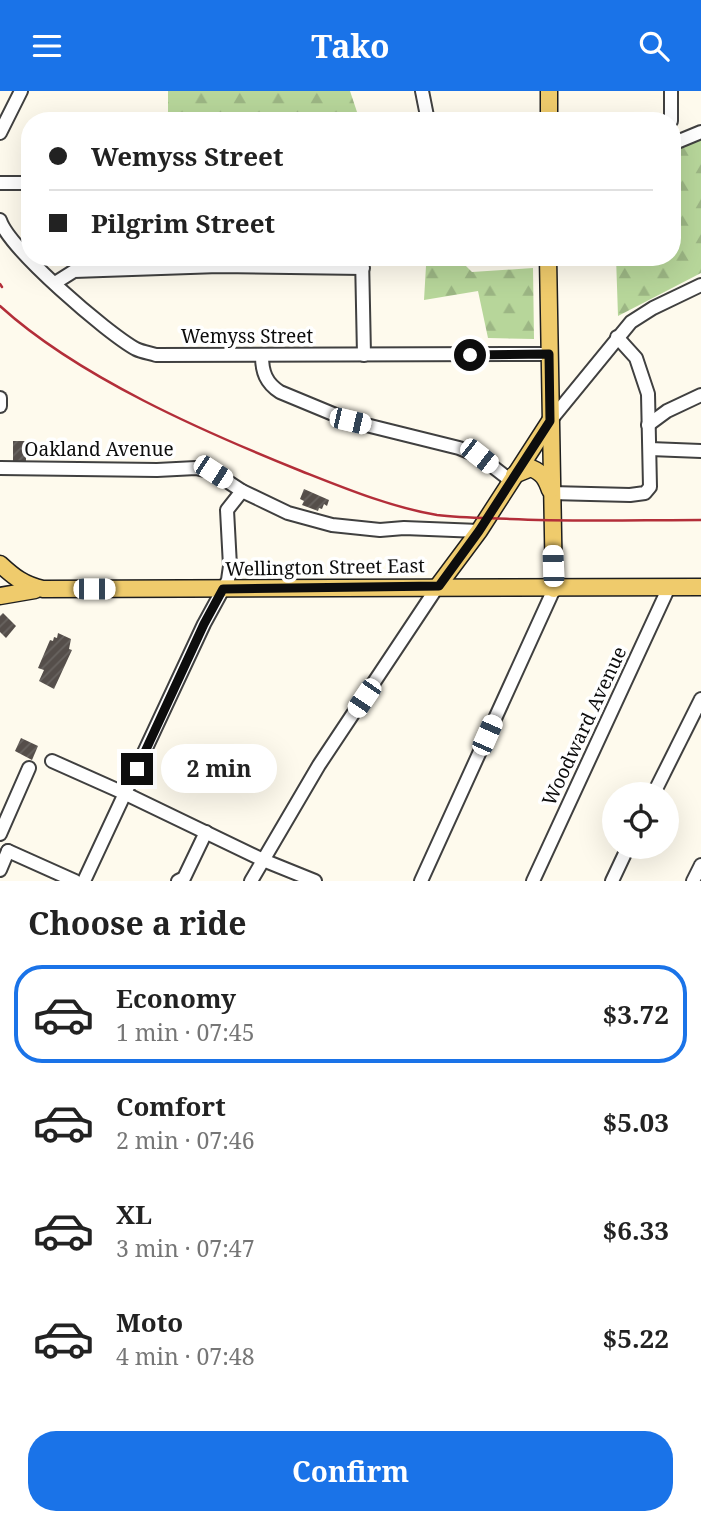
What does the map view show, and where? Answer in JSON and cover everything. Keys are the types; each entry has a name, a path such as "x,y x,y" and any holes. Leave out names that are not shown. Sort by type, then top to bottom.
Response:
{"main road":[{"path":"549,91 549,112"},
{"path":"548,266 554,589"},
{"path":"439,586 479,531 550,421"},
{"path":"512,478 531,468 546,479 551,493"},
{"name":"Wellington Street East","path":"0,564 28,586 43,589 701,587"},
{"path":"0,596 43,589"}],"street":[{"path":"0,133 21,91"},
{"path":"422,91 426,112"},
{"path":"671,91 671,112"},
{"path":"681,140 701,132"},
{"path":"0,183 21,183"},
{"name":"Wemyss Street","path":"0,220 11,241 21,251"},
{"name":"Wemyss Street","path":"37,266 102,324 137,350 156,355 549,354"},
{"path":"55,283 74,271 219,266"},
{"path":"362,266 364,355"},
{"path":"550,421 631,321 701,285"},
{"path":"551,493 630,495 645,493 650,487 648,394 636,358 617,337"},
{"path":"262,356 270,386 280,392 350,421 459,448 479,456 512,478"},
{"path":"648,425 667,411 701,395"},
{"path":"0,398 0,406"},
{"path":"650,449 701,451"},
{"name":"Oakland Avenue","path":"0,468 196,468 213,472 242,491 288,513 332,525 380,530 479,531"},
{"path":"84,881 204,624 229,580 227,510 242,491"},
{"path":"251,881 319,765 439,586"},
{"name":"Woodward Avenue","path":"533,881 669,587"},
{"path":"421,881 554,589"},
{"path":"660,782 701,699"},
{"path":"52,761 263,860 315,881"},
{"path":"29,768 0,836 9,851 75,881"},
{"path":"178,881 184,878 206,832"},
{"path":"0,870 9,851"},
{"path":"612,881 622,859"},
{"path":"693,881 701,865"}],"green space":[{"path":"168,91 350,91 357,112 168,112"},
{"path":"701,136 701,273 618,316 616,266 681,266 681,144"},
{"path":"426,266 466,266 472,272 533,268 534,339 488,338 478,291 424,300"}],"building":[{"path":"13,441 26,441 26,465 13,465"},
{"path":"304,489 329,500 327,506 324,504 318,511 302,505 304,501 300,499"},
{"path":"3,613 16,626 6,638 0,632 0,616"},
{"path":"58,633 71,639 69,649 72,650 54,689 39,681 44,670 38,668 50,640 57,638"},
{"path":"21,738 38,746 32,760 15,751"}],"railway":[{"path":"0,306 66,356 143,401 263,456 385,502 419,512 464,517 701,520"}],"route":[{"path":"137,769 223,589 439,586 479,531 550,421 549,354 470,355"}]}
